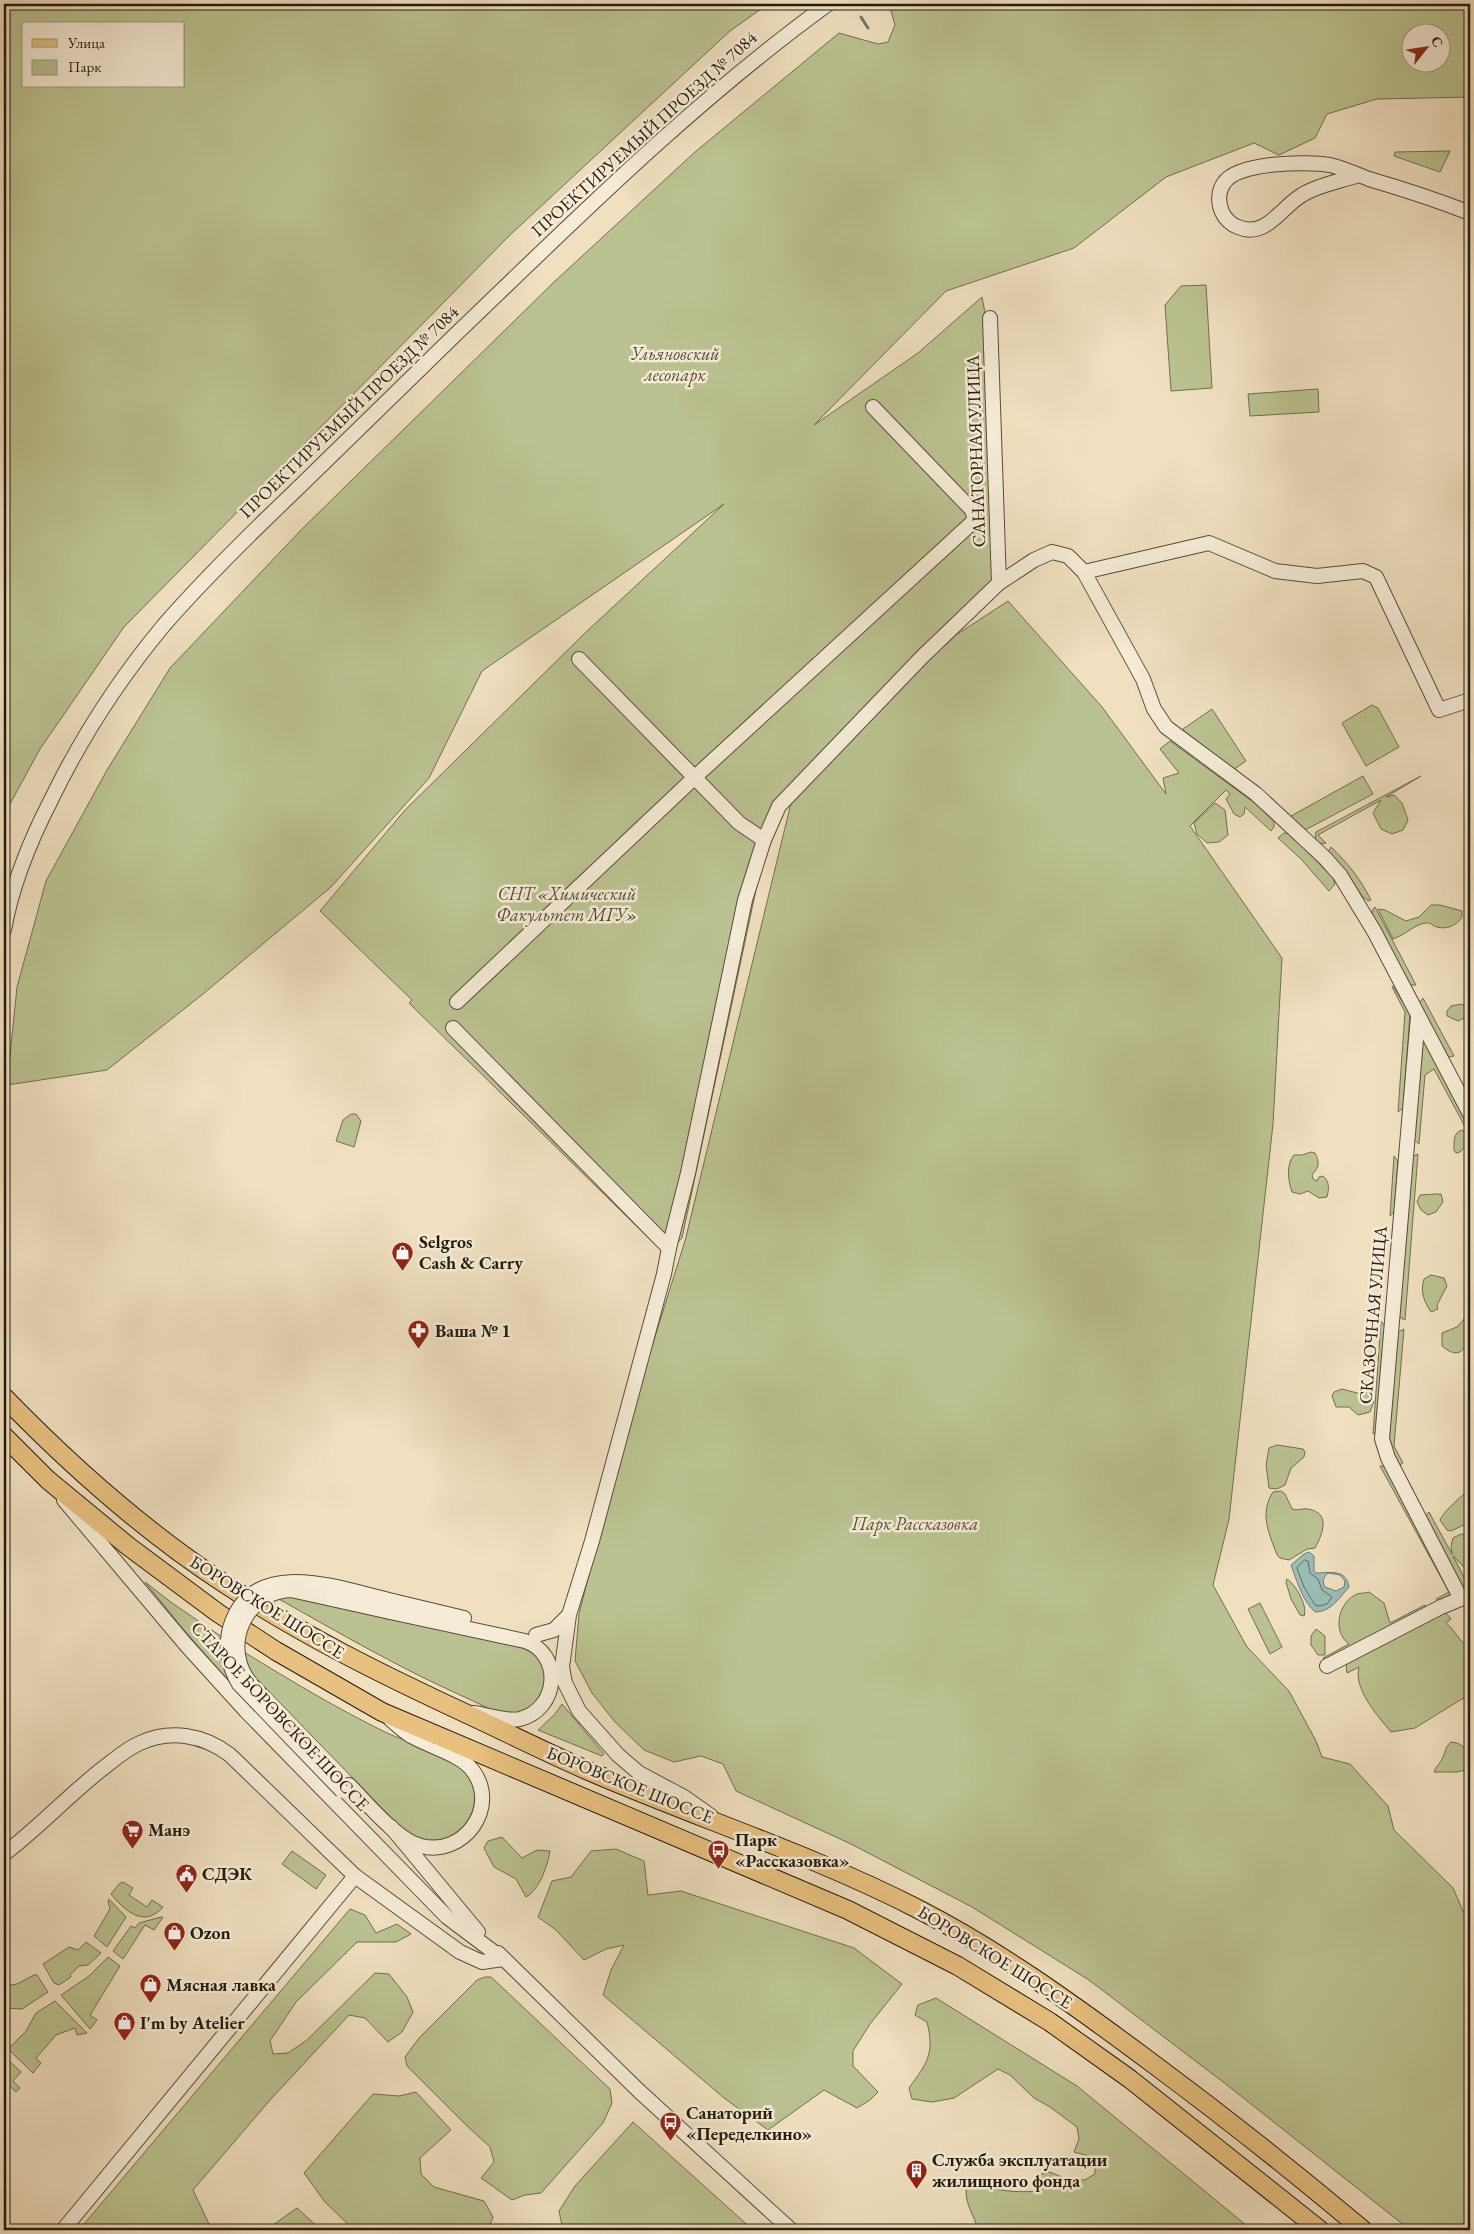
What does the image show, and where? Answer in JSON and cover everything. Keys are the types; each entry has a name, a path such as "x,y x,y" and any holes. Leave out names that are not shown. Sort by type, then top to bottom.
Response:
{"main road":[{"name":"БОРОВСКОЕ ШОССЕ","path":"4,1397 50,1444 106,1494 168,1543 217,1579 345,1656 588,1771 802,1856 887,1894 933,1917 1024,1971 1065,1998 1190,2091 1362,2230"},
{"name":"БОРОВСКОЕ ШОССЕ","path":"4,1436 48,1480 128,1546 218,1613 276,1651 382,1712 848,1910 958,1966 1050,2022 1122,2073 1320,2230"}],"street":[{"name":"ПРОЕКТИРУЕМЫЙ ПРОЕЗД № 7084","path":"4,930 8,908 32,838 68,763 111,696 163,626 223,561 586,209 714,91 772,44 828,4"},
{"path":"1359,176 1303,194 1290,203 1273,221 1255,230 1236,227 1222,212 1219,199 1225,181 1237,173 1258,166 1330,165 1470,213"},
{"name":"САНАТОРНАЯ УЛИЦА","path":"990,318 999,583"},
{"path":"457,1002 695,777 975,520 972,510 873,407"},
{"path":"1084,572 1208,543 1275,571 1317,576 1363,571 1376,577 1440,710 1470,700"},
{"path":"562,1667 569,1615 592,1541 664,1274 688,1174 745,900 764,840 779,806 922,657 999,583 1034,560 1052,552 1068,556 1084,572 1142,679 1154,709 1166,727 1256,794 1332,866 1374,931 1470,1114"},
{"path":"579,659 739,823 764,840"},
{"name":"СКАЗОЧНАЯ УЛИЦА","path":"1327,1666 1433,1611 1466,1597 1388,1458 1382,1439 1418,1015"},
{"path":"453,1028 669,1248"},
{"name":"СТАРОЕ БОРОВСКОЕ ШОССЕ","path":"48,1480 180,1639 246,1711 447,1917 474,1935 503,1959"},
{"path":"474,1935 405,1854 245,1676 238,1655 238,1635 243,1621 254,1606 272,1595 286,1590 392,1606 536,1635 554,1630 569,1615"},
{"path":"392,1606 525,1641 538,1648 546,1657 551,1668 552,1684 546,1700 532,1713 521,1719 512,1720 458,1710"},
{"path":"536,1635 552,1648 562,1667 569,1692 579,1711 618,1755 639,1773 684,1797 721,1823"},
{"path":"345,1788 391,1827 420,1846 430,1848 445,1846 460,1840 472,1829 480,1814 482,1797 476,1776 469,1766 411,1736 382,1712"},
{"path":"4,1854 77,1788 137,1744 170,1736 192,1737 216,1744 230,1755 355,1876 460,1952 482,1962 503,1959"},
{"path":"391,1827 458,1910 503,1959 639,2091 791,2230"},
{"path":"62,2230 355,1876"}],"green space":[{"path":"4,4 768,4 730,31 510,235 124,627 40,749 4,815"},
{"name":"Ульяновский лесопарк","path":"889,4 1470,4 1470,97 1377,99 1327,114 1315,138 1279,155 1254,143 1166,177 1074,248 946,291 814,425 918,353 982,297 987,323 993,581 773,810 682,1238 666,1255 409,1003 412,1000 320,911 405,810 585,633 724,504 482,671 429,778 331,887 203,994 107,1070 7,1085 17,987 46,881 107,770 170,668 302,529 554,282 695,152 839,33 878,44 888,42 895,25"},
{"path":"1450,151 1440,172 1394,156 1395,152"},
{"path":"1206,285 1212,388 1171,391 1165,305 1181,286"},
{"path":"1318,389 1319,412 1250,416 1248,394"},
{"name":"Парк Рассказовка","path":"1008,601 1102,707 1166,794 1163,778 1179,773 1160,749 1170,741 1252,801 1274,821 1274,827 1271,831 1245,807 1244,814 1240,817 1234,814 1226,799 1230,794 1226,790 1190,826 1282,958 1273,1124 1229,1519 1213,1585 1247,1647 1289,1691 1316,1741 1322,1757 1350,1764 1388,1806 1394,1830 1453,1888 1470,1927 1470,2230 1410,2230 1227,2085 1089,1980 972,1907 851,1844 736,1791 723,1764 701,1756 674,1762 644,1750 615,1722 592,1693 575,1661 579,1614 625,1432 685,1241 791,803 926,662 956,635"},
{"path":"1372,705 1378,708 1399,747 1366,766 1342,723"},
{"path":"1212,709 1246,761 1233,770 1182,733 1183,729"},
{"path":"1363,776 1373,794 1307,829 1302,828 1291,816"},
{"path":"1421,776 1386,797 1394,795 1402,803 1408,820 1403,830 1392,834 1381,829 1373,813 1381,800 1318,835 1326,843 1320,844 1315,840 1316,832"},
{"path":"1215,803 1225,810 1228,835 1219,842 1207,843 1197,834 1194,823"},
{"path":"1284,833 1290,834 1333,878 1335,884 1329,891 1301,859 1278,838"},
{"path":"1331,847 1354,872 1371,900 1368,901 1362,896 1348,874 1328,852"},
{"path":"1431,905 1440,905 1462,911 1462,917 1455,924 1448,927 1441,928 1427,923 1422,924 1393,939 1378,909 1385,910 1406,921 1419,917"},
{"path":"1375,907 1416,985 1409,985 1372,916"},
{"path":"1393,986 1410,1014 1403,1108 1398,1112 1405,1012"},
{"path":"1469,996 1470,1015 1458,1021 1447,1016 1447,1011 1451,1006 1462,1004 1469,1008"},
{"path":"1423,998 1454,1056 1448,1057 1419,1004"},
{"path":"1421,1038 1425,1039 1470,1125 1470,1136 1434,1069 1425,1075 1419,1144 1413,1139"},
{"path":"351,1114 356,1114 361,1121 354,1147 336,1141 343,1120"},
{"path":"1462,1130 1468,1135 1468,1143 1460,1152 1456,1153 1454,1150 1455,1138 1457,1133"},
{"path":"1315,1153 1318,1160 1317,1167 1312,1175 1313,1179 1317,1181 1319,1177 1323,1176 1325,1178 1328,1186 1327,1197 1319,1198 1308,1191 1300,1194 1292,1192 1288,1173 1291,1159 1294,1155"},
{"path":"1418,1154 1405,1320 1399,1317 1411,1157"},
{"path":"1394,1156 1398,1161 1394,1212 1390,1216"},
{"path":"1441,1194 1443,1202 1436,1212 1428,1215 1421,1210 1417,1202 1420,1195"},
{"path":"1431,1275 1444,1278 1447,1286 1437,1305 1438,1309 1431,1312 1422,1288 1424,1279"},
{"path":"1465,1318 1470,1319 1469,1333 1465,1346 1456,1353 1450,1352 1442,1346 1442,1333 1457,1327"},
{"path":"1381,1321 1385,1326 1376,1432 1373,1434"},
{"path":"1404,1329 1394,1446 1403,1463 1400,1465 1397,1464 1387,1444 1398,1332"},
{"path":"1342,1389 1361,1394 1369,1392 1374,1401 1370,1412 1358,1415 1349,1407 1336,1407 1332,1396 1334,1392"},
{"path":"1277,1445 1303,1449 1305,1452 1304,1457 1291,1468 1285,1485 1277,1489 1269,1488 1266,1465 1269,1448"},
{"path":"1380,1466 1385,1466 1452,1596 1439,1602 1436,1599 1449,1592"},
{"path":"1470,1490 1470,1522 1451,1531 1447,1530 1440,1520 1445,1512"},
{"path":"1281,1491 1285,1494 1292,1509 1315,1511 1323,1520 1322,1531 1315,1548 1307,1549 1289,1560 1280,1558 1277,1555 1266,1516 1269,1500 1273,1492"},
{"path":"1429,1512 1452,1554 1453,1538 1461,1534 1470,1535 1470,1573 1453,1556 1467,1583 1470,1582 1470,1589 1466,1590 1461,1585 1425,1517"},
{"path":"1287,1579 1300,1596 1305,1612 1304,1616 1300,1615 1291,1599 1286,1582"},
{"path":"145,1582 222,1637 241,1695 183,1629"},
{"path":"1369,1592 1384,1603 1390,1623 1425,1605 1424,1609 1324,1661 1323,1658 1349,1644 1340,1632 1339,1625 1345,1604 1357,1594"},
{"path":"292,1596 523,1648 533,1654 545,1670 545,1689 534,1705 519,1714 507,1714 493,1710 391,1661 279,1599"},
{"path":"1260,1603 1282,1647 1270,1654 1248,1609"},
{"path":"1442,1612 1446,1613 1451,1619 1446,1623 1463,1643 1470,1648 1470,1694 1415,1728 1391,1732 1363,1693 1358,1675 1359,1667 1347,1673 1346,1664"},
{"path":"1316,1629 1325,1636 1325,1655 1318,1655 1311,1645 1311,1636"},
{"path":"244,1652 297,1684 387,1733 432,1751 457,1764 467,1774 473,1785 475,1798 473,1811 467,1822 458,1832 447,1839 433,1841 422,1839 404,1831 255,1677 249,1669"},
{"path":"562,1704 604,1754 602,1756 538,1730 555,1714"},
{"path":"1451,1742 1464,1747 1468,1755 1470,1769 1457,1772 1434,1772 1447,1747"},
{"path":"502,1837 522,1858 537,1850 550,1851 539,1883 526,1897 516,1879 494,1867 484,1848 488,1841"},
{"path":"616,1849 644,1861 648,1895 681,1891 854,1948 902,1984 870,2024 853,2051 853,2066 878,2092 870,2100 857,2108 824,2090 768,2130 724,2098 603,1995 611,1970 624,1945 606,1949 584,1960 556,1930 538,1917 552,1881 571,1877 591,1851"},
{"path":"292,1851 326,1875 316,1889 282,1864"},
{"path":"123,1882 133,1888 129,1895 147,1907 152,1900 163,1907 156,1913 142,1917 128,1911 111,1894"},
{"path":"109,1899 126,1917 107,1947 94,1936 110,1909"},
{"path":"350,1909 365,1915 376,1933 397,1924 411,1934 396,1942 357,1942 296,2002 270,2041 273,2054 288,2053 307,2040 375,1973 389,1974 407,1997 413,2012 402,2032 388,2042 365,2018 349,2015 270,2100 193,2190 209,2224 162,2230 79,2230"},
{"path":"163,1917 154,1930 145,1925 123,1959 113,1951 131,1926 135,1928 139,1923"},
{"path":"86,1942 101,1953 88,1965 79,1966 70,1975 71,1977 59,1985 54,1983 43,1964 69,1947 78,1950"},
{"path":"108,1957 120,1966 90,2015 97,2020 90,2029 61,1995 89,1976"},
{"path":"37,1975 48,1992 22,2009 4,2008 4,1986 17,1984"},
{"path":"491,1977 610,2089 612,2103 603,2123 541,2193 525,2195 512,2200 481,2178 494,2162 490,2147 407,2066 405,2057 419,2038 477,1980"},
{"path":"936,1998 1077,2086 1252,2230 978,2230 966,2196 966,2190 973,2183 1006,2191 1041,2191 1038,2175 1050,2172 1066,2179 1085,2180 1095,2174 1095,2162 1089,2156 1074,2152 1079,2139 1077,2127 1034,2098 1010,2075 998,2069 954,2098 932,2102 912,2099 909,2088 925,2065 930,2050 927,2022 915,2015 918,2005"},
{"path":"55,2001 87,2033 77,2035 75,2028 56,2035 36,2058 41,2063 33,2073 8,2049 26,2031 36,2013"},
{"path":"4,2056 21,2072 13,2081 20,2088 16,2092 4,2081"},
{"path":"416,2092 451,2130 420,2158 421,2174 434,2187 484,2201 493,2217 488,2230 354,2230 325,2202 304,2173 373,2094 399,2096"},
{"path":"633,2122 753,2230 563,2230 559,2211 575,2186"},
{"path":"297,2208 321,2230 266,2230"}],"water":[{"path":"1309,1552 1314,1556 1314,1571 1316,1573 1331,1572 1341,1574 1347,1581 1349,1587 1326,1610 1315,1612 1300,1590 1291,1565","holes":["1328,1573 1340,1575 1345,1581 1344,1587 1336,1591 1325,1587 1324,1580"]}],"waterway":[{"path":"861,17 868,28"}],"place":[{"name":"Selgros Cash & Carry","path":"403,1271"},
{"name":"Ваша № 1","path":"419,1350"},
{"name":"Манэ","path":"132,1849"},
{"name":"Парк «Рассказовка»","path":"719,1869"},
{"name":"СДЭК","path":"186,1893"},
{"name":"Ozon","path":"174,1952"},
{"name":"Мясная лавка","path":"150,2004"},
{"name":"I'm by Atelier","path":"124,2042"},
{"name":"Санаторий «Переделкино»","path":"670,2142"},
{"name":"Служба эксплуатации жилищного фонда","path":"916,2189"}],"park label":[{"name":"СНТ «Химический Факультет МГУ»","path":"567,904"}]}
